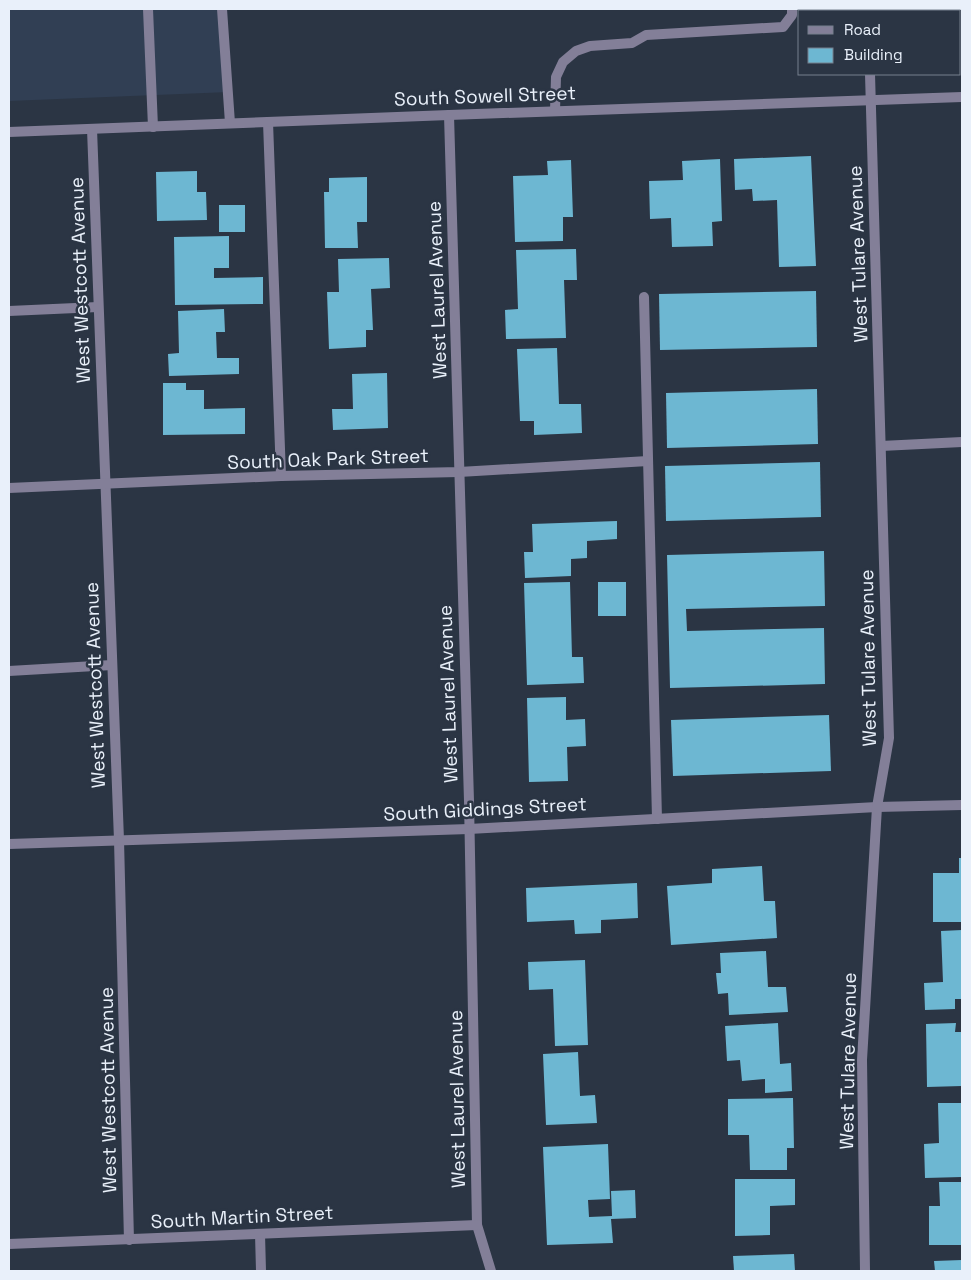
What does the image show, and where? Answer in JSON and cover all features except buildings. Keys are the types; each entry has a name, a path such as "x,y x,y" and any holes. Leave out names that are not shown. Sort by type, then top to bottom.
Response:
{"street":[{"path":"148,9 153,127"},
{"path":"222,9 230,124"},
{"path":"555,112 556,77 564,62 576,51 590,46 632,43 646,35 783,27 792,14 792,9"},
{"name":"West Tulare Avenue","path":"865,1271 862,1060 877,807 889,738 870,75"},
{"name":"South Sowell Street","path":"9,132 449,114 962,98"},
{"name":"West Laurel Avenue","path":"449,114 469,829 477,1225 491,1271"},
{"path":"268,122 281,476"},
{"name":"West Westcott Avenue","path":"92,129 119,840 129,1240"},
{"path":"644,297 657,819"},
{"path":"9,310 98,307"},
{"path":"881,446 962,442"},
{"name":"South Oak Park Street","path":"9,488 281,476 459,472 648,461"},
{"path":"9,671 112,665"},
{"name":"South Giddings Street","path":"9,844 469,829 877,807 962,805"},
{"name":"South Martin Street","path":"9,1244 477,1225"},
{"path":"260,1234 261,1271"}],"shaded area":[{"path":"9,9 226,9 229,92 9,101"}]}
